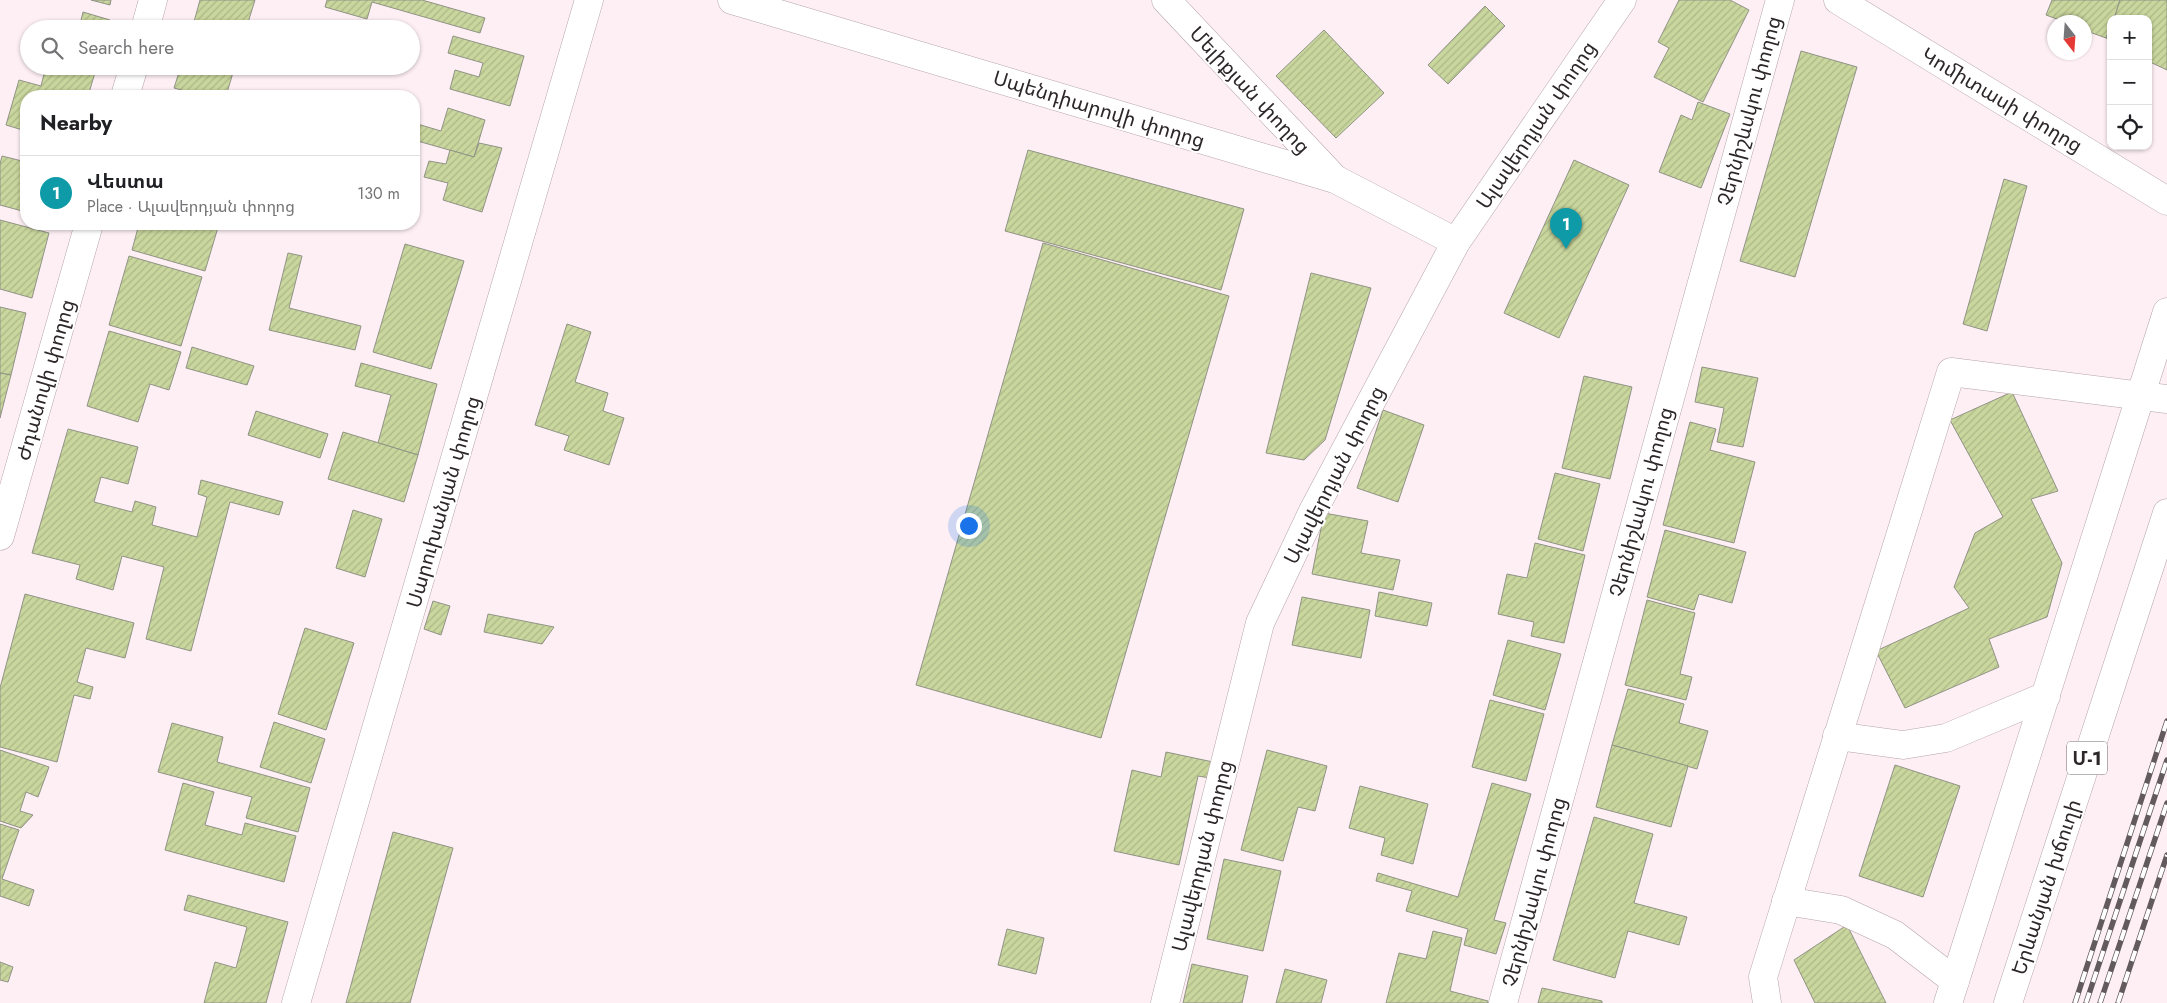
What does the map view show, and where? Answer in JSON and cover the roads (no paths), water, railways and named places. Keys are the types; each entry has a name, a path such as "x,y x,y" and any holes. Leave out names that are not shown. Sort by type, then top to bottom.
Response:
{"main road":[{"path":"147,20 153,0"},
{"name":"Սարուխանյան փողոց","path":"296,1003 589,0"},
{"name":"Սպենդիարովի փողոց","path":"732,0 1335,179 1456,242"},
{"name":"Մելիքյան փողոց","path":"1166,0 1335,179"},
{"name":"Ալավերդյան փողոց","path":"1165,1003 1260,623 1313,511 1456,242 1622,0"},
{"name":"Չերնիշևսկու փողոց","path":"1503,1003 1780,0"},
{"name":"Կոմիտասի փողոց","path":"1838,0 2167,201"},
{"path":"128,90 132,75"},
{"name":"Ժդանովի փողոց","path":"0,536 87,230"},
{"path":"1786,901 1841,910 1895,935 1952,992 2167,312"},
{"path":"1767,1003 1763,977 1951,372 2167,399"},
{"name":"Երևանյան խճուղի","path":"2008,1003 2167,513"},
{"path":"1837,736 1903,744 1946,738 2046,696"}],"railway":[{"path":"2075,1003 2167,721"},
{"path":"2086,1003 2167,760"},
{"path":"2100,1003 2167,803"},
{"path":"2118,1003 2167,855"}],"place":[{"name":"Վեստա","path":"1566,249"}]}
